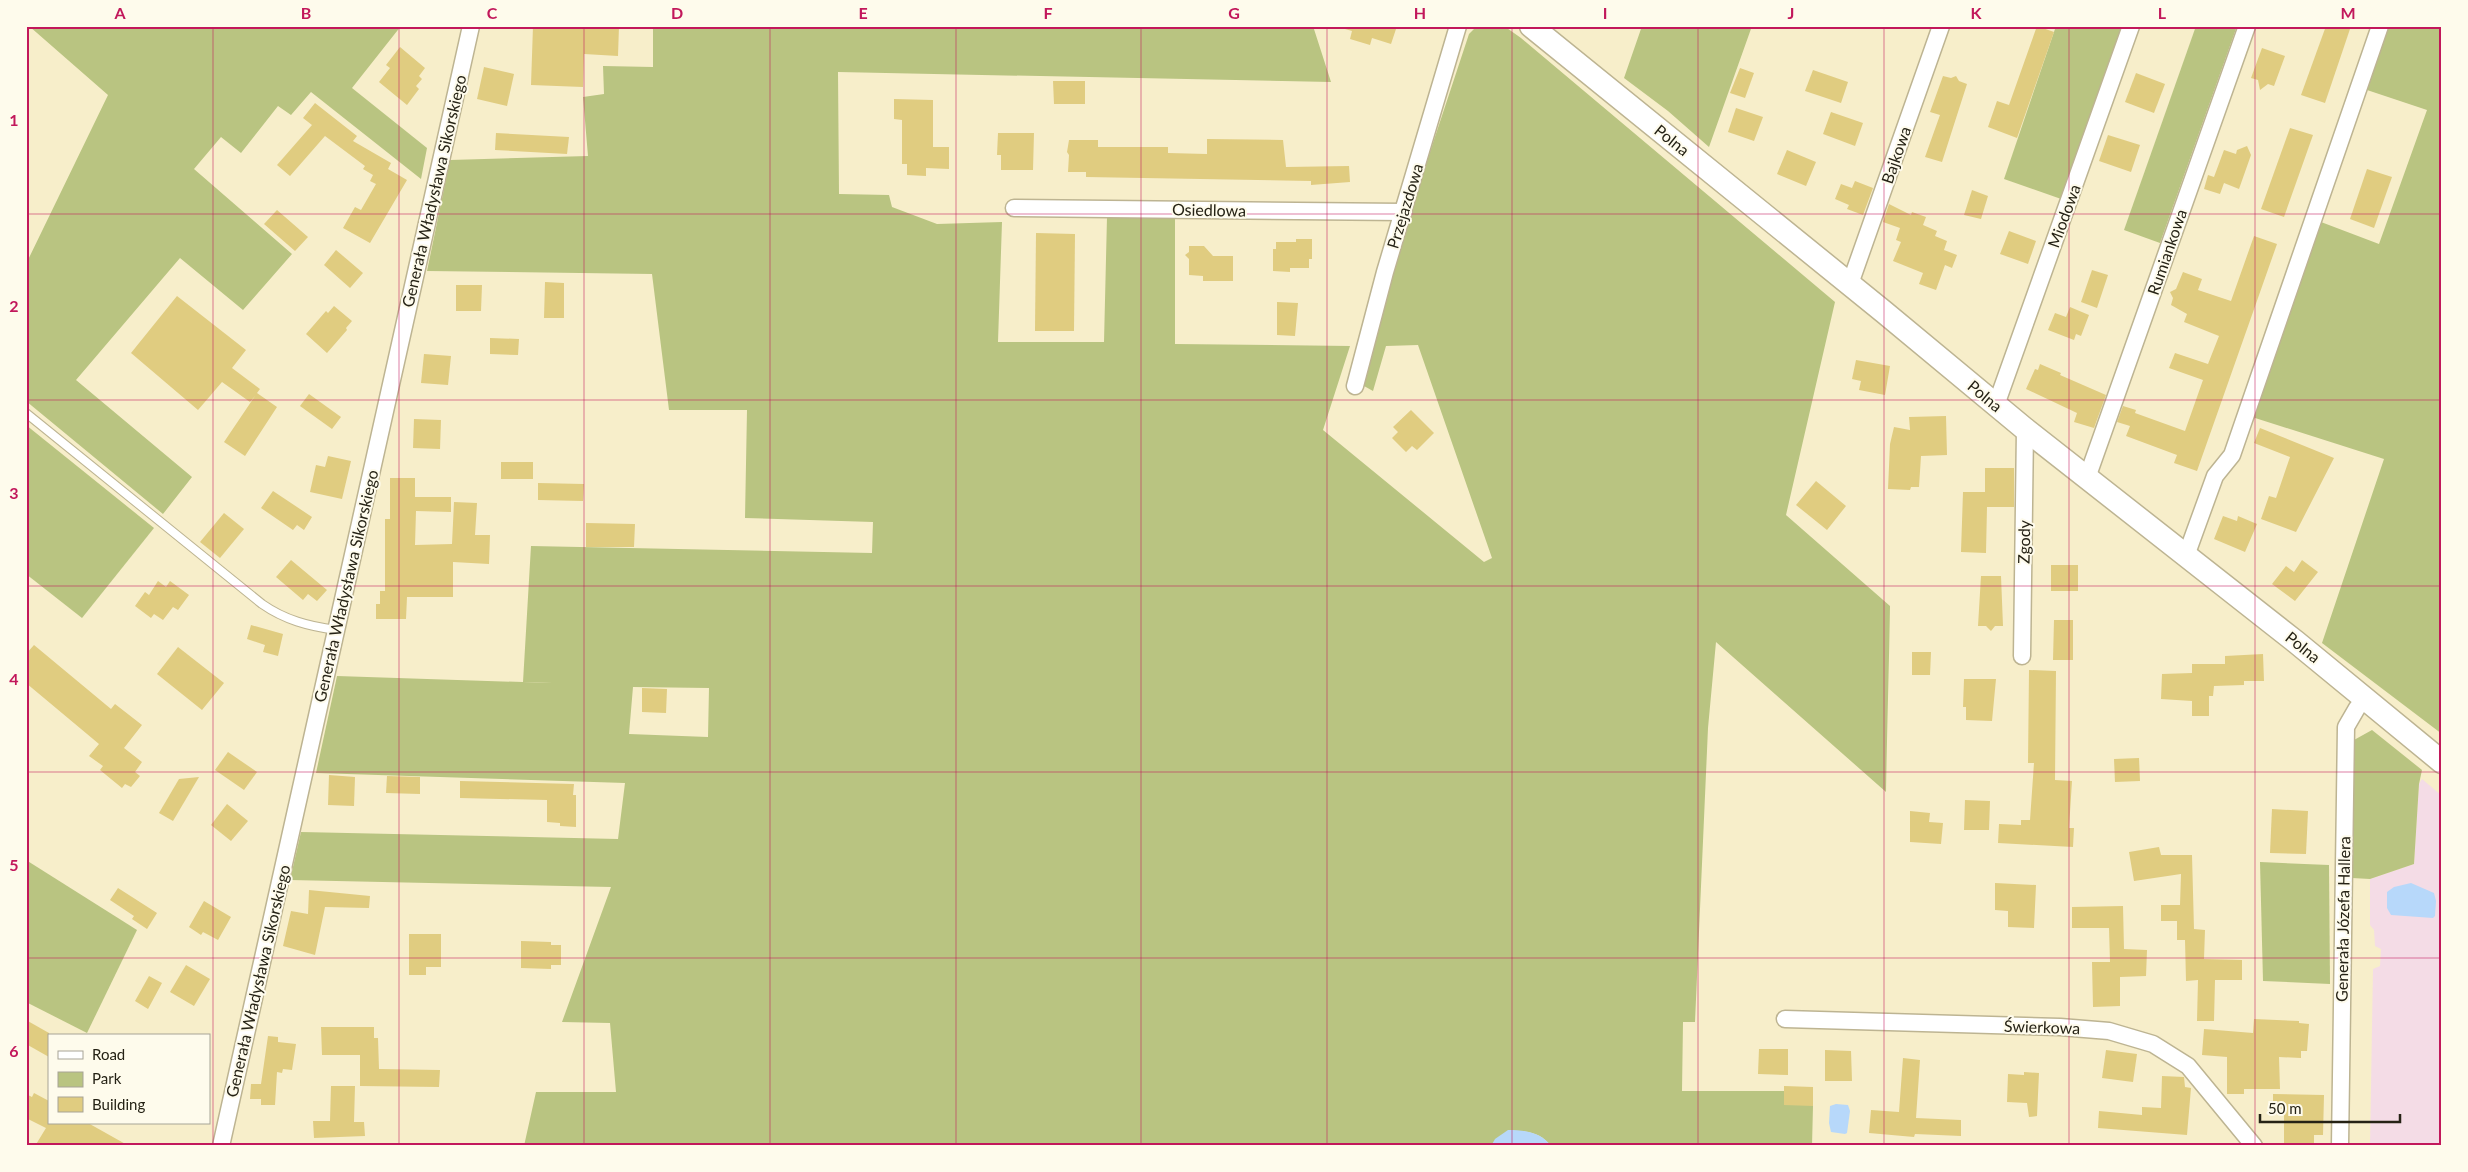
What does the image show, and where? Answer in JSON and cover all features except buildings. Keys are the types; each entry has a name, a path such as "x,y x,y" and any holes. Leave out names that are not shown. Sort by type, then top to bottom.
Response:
{"street":[{"name":"Generała Władysława Sikorskiego","path":"221,1146 471,26"},
{"name":"Przejazdowa","path":"1355,386 1384,272 1404,212 1458,26"},
{"name":"Polna","path":"1532,26 1850,284 2025,429 2442,762"},
{"name":"Bajkowa","path":"1850,284 1941,26"},
{"name":"Miodowa","path":"1996,405 2131,26"},
{"name":"Rumiankowa","path":"2087,478 2247,26"},
{"path":"2186,556 2215,476 2232,455 2380,26"},
{"name":"Osiedlowa","path":"1014,208 1404,212"},
{"name":"Zgody","path":"2022,656 2025,429"},
{"name":"Generała Józefa Hallera","path":"2340,1146 2346,727 2356,708 2365,699"},
{"name":"Świerkowa","path":"1785,1019 2060,1027 2109,1031 2153,1044 2188,1066 2254,1146"}],"lane":[{"path":"26,414 278,616 293,622 336,630"}],"shaded area":[{"path":"2422,779 2442,796 2442,1146 2370,1146 2373,969 2380,966 2381,949 2375,946 2374,930 2370,925 2370,879 2414,864 2419,784"}],"green space":[{"path":"29,26 401,26 352,88 427,148 421,179 311,92 291,115 278,106 241,153 221,137 194,169 292,254 243,310 180,258 76,380 192,477 163,514 26,401 26,264 108,95"},
{"path":"653,26 1313,26 1331,82 838,72 839,194 889,195 892,207 937,224 1002,222 998,342 1104,342 1107,217 1175,219 1175,344 1350,346 1323,430 1484,562 1492,558 1418,345 1386,346 1373,391 1364,386 1368,360 1391,270 1469,34 1477,26 1504,26 1521,38 1835,302 1786,515 1890,606 1886,792 1716,642 1708,728 1695,1022 1683,1022 1682,1091 1784,1091 1813,1106 1812,1146 1551,1146 1538,1135 1521,1131 1504,1135 1491,1146 524,1146 536,1092 616,1092 610,1023 562,1022 611,887 290,880 301,832 618,839 625,783 316,773 337,676 552,683 523,682 531,546 872,553 873,522 745,518 747,410 669,410 652,274 427,271 450,160 588,156 583,97 604,94 603,66 653,67","holes":["633,687 709,688 708,737 629,734"]},
{"path":"1642,26 1752,26 1709,147 1668,111 1624,78"},
{"path":"2056,26 2126,26 2064,200 2004,179"},
{"path":"2196,26 2237,26 2160,243 2124,230"},
{"path":"2389,26 2442,26 2442,734 2322,643 2384,459 2252,417 2321,222 2379,244 2427,110 2367,90"},
{"path":"26,425 154,528 82,618 26,574"},
{"path":"2372,730 2422,770 2419,784 2414,864 2370,879 2352,878 2354,740"},
{"path":"26,860 137,930 87,1033 26,1002"},
{"path":"2260,862 2329,865 2330,984 2263,981"}],"water":[{"path":"2411,883 2434,893 2436,901 2435,916 2433,918 2391,915 2387,908 2387,892 2394,887"},
{"path":"1836,1104 1848,1105 1850,1111 1847,1133 1845,1134 1831,1132 1829,1123 1830,1106"},
{"path":"1508,1130 1532,1133 1547,1141 1551,1146 1491,1146 1495,1139"}]}
